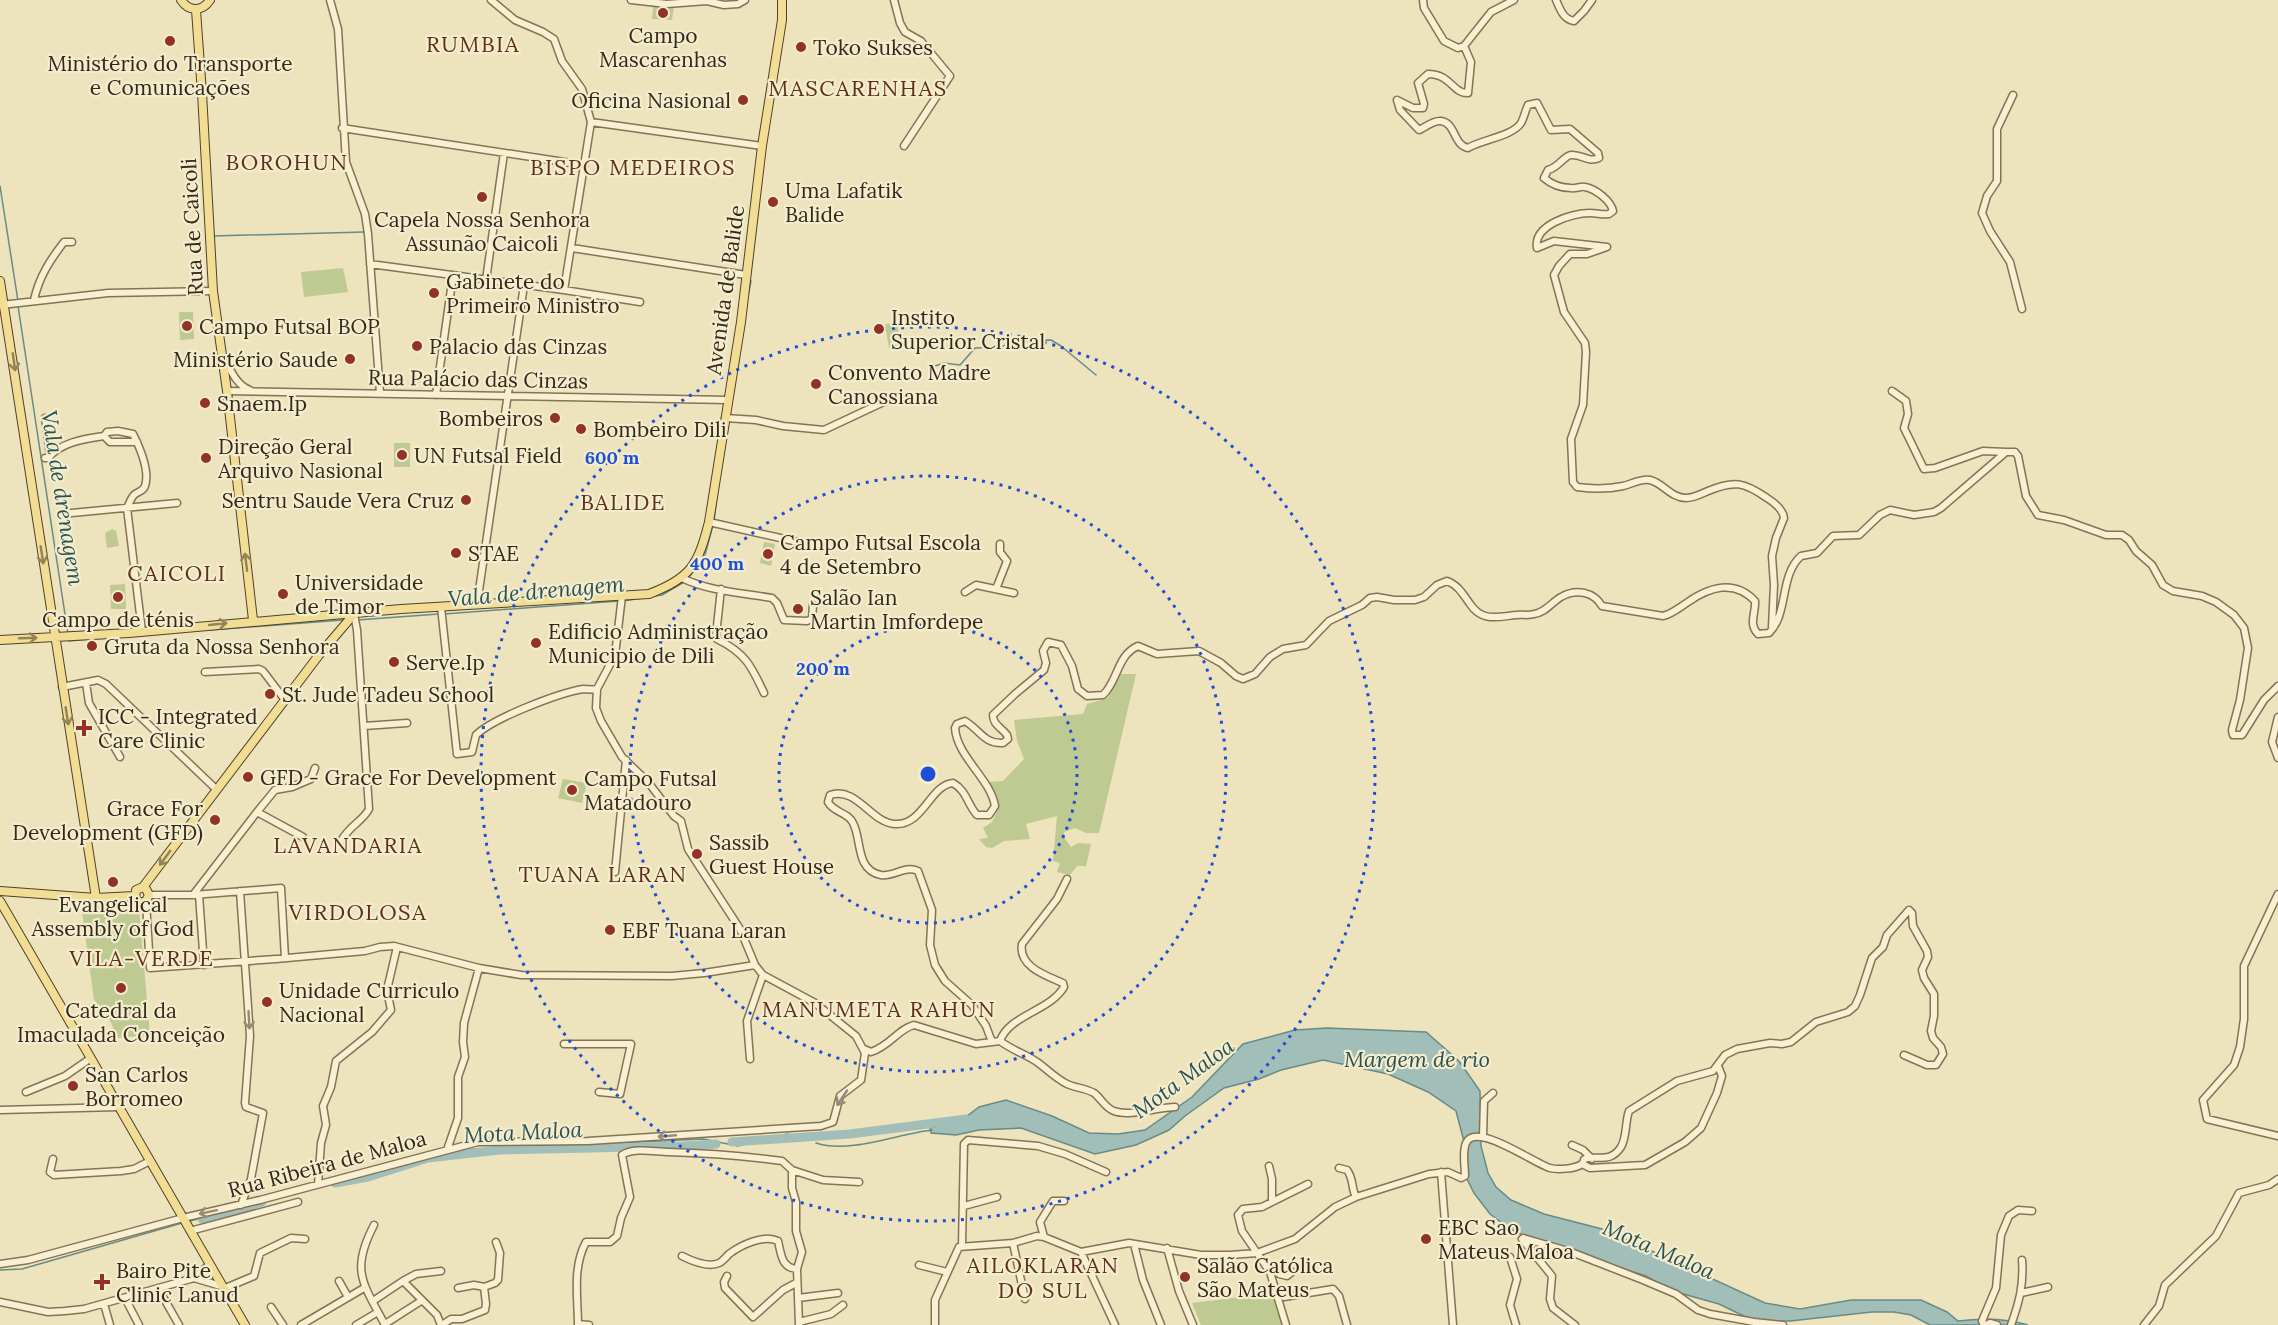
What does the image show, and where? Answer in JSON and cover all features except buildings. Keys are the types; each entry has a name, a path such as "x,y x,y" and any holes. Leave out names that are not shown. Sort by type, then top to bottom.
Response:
{"main road":[{"path":"181,0 186,7 195,10 205,7 210,0"},
{"name":"Avenida de Balide","path":"682,578 701,554 728,419 728,400 741,322 762,146 782,20 782,0"},
{"name":"Rua de Caicoli","path":"195,10 213,291 227,391 253,620"},
{"path":"0,281 96,898"},
{"path":"0,640 76,637 253,620 649,594 682,578"},
{"path":"134,896 136,890 143,887 340,628 354,614"},
{"path":"134,896 139,902 148,898 146,889 143,887"},
{"path":"0,891 96,898 134,896"},
{"path":"0,901 245,1325"}],"street":[{"path":"330,0 337,17 342,128 346,162 365,214 380,393"},
{"path":"491,0 515,20 554,39 562,61 582,89 591,122 564,290"},
{"path":"631,0 667,4 702,0 724,5 738,4 744,0"},
{"path":"894,0 900,23 905,32 921,42 950,76 904,146"},
{"path":"1423,0 1424,8 1444,41 1458,48 1464,46 1491,12 1514,0"},
{"path":"1556,0 1562,13 1568,20 1574,21 1592,0"},
{"path":"1464,46 1471,62 1468,93 1460,93 1441,75 1428,74 1418,83 1423,108 1413,108 1396,101 1400,110 1414,126 1419,130 1441,121 1448,124 1462,147 1468,148 1477,142 1513,131 1521,124 1528,105 1537,103 1551,130 1570,129 1598,153 1599,158 1590,160 1567,156 1561,164 1548,170 1544,178 1570,189 1585,187 1612,204 1613,211 1609,214 1590,213 1564,218 1540,232 1536,243 1537,248 1554,241 1607,248 1587,254 1570,254 1554,275 1564,312 1585,343 1586,352 1583,405 1571,439 1573,482 1577,488 1587,489 1622,486 1646,480 1653,481 1676,496 1687,498 1731,483 1752,488 1772,501 1780,509 1784,518 1772,556 1774,585 1772,630"},
{"path":"2013,95 1997,129 1997,181 1987,196 1982,213 1990,231 2010,262 2022,309"},
{"path":"591,122 762,146"},
{"path":"342,128 584,165"},
{"path":"486,280 504,153"},
{"path":"34,300 38,283 48,262 64,242 72,242"},
{"path":"572,248 746,275"},
{"path":"370,264 640,302"},
{"path":"436,395 453,275"},
{"path":"477,604 524,285"},
{"path":"2,304 108,293 213,291"},
{"path":"222,354 243,387 253,391"},
{"name":"Rua Palácio das Cinzas","path":"227,391 728,400"},
{"path":"1892,391 1906,401 1908,414 1904,428 1924,469 1935,468 1983,451 2015,452 2018,456 2026,496 2038,515 2064,520 2106,535 2122,535 2152,565 2163,585 2174,591 2216,602 2234,615 2244,628 2248,648 2240,700 2232,730 2233,735 2242,735 2264,700 2278,686"},
{"path":"728,419 756,420 783,426 824,430 890,399"},
{"path":"45,418 47,457 55,450 81,440 104,436 107,432 134,434 145,470 146,486 142,491 134,494 127,507 142,632"},
{"path":"104,436 110,442 137,442"},
{"path":"992,1042 986,1026 972,1005 945,981 935,964 930,945 932,910 918,871 908,869 882,875 875,873 865,864 858,850 853,822 830,806 828,802 831,794 842,795 866,805 883,822 895,825 905,823 919,812 941,787 953,783 965,793 977,815 989,815 994,806 992,796 960,746 955,728 957,724 965,721 990,742 1003,743 1008,739 993,720 993,714 1044,670 1046,663 1043,651 1048,642 1061,645 1072,666 1078,689 1087,696 1104,695 1126,655 1138,646 1158,654 1199,651 1243,679 1249,678 1283,649 1306,645 1329,621 1370,598 1414,600 1424,597 1437,585 1447,581 1460,590 1479,614 1497,618 1541,613 1560,597 1576,592 1595,597 1602,606 1663,616 1707,591 1728,586 1745,592 1755,601 1752,624 1754,630 1758,634 1769,633 1776,623 1790,572 1801,556 1817,553 1833,536 1859,535 1886,511 1894,510 1914,515 1934,512 2006,452"},
{"path":"61,514 177,503"},
{"path":"709,522 807,544"},
{"path":"996,590 1007,561 1000,552 1000,544"},
{"path":"682,578 721,589 772,598 777,603 784,620 807,621 812,619 813,605"},
{"path":"965,592 976,585 1014,593"},
{"path":"721,589 717,639 742,653 764,693"},
{"path":"622,596 615,655 597,689 596,708 601,721 626,760 648,782 674,816 681,821 688,849 740,929 755,965 763,975 815,1003 856,1036 864,1049 871,1052 881,1049 908,1026 915,1025 976,1044 1000,1041 1008,1048 1037,1062 1054,1077 1100,1097 1105,1105 1114,1111 1175,1107"},
{"path":"441,607 458,754 472,752 476,735 497,722 558,695 597,689"},
{"path":"341,841 348,829 365,816 369,809 354,614"},
{"path":"205,672 258,669 285,700"},
{"path":"62,687 98,680 106,684 216,789"},
{"path":"86,683 89,703 120,757"},
{"path":"2278,717 2272,742 2278,758"},
{"path":"364,726 406,723"},
{"path":"615,872 626,760"},
{"path":"204,965 196,895 275,790 305,782 314,776 315,768"},
{"path":"257,812 303,837"},
{"path":"1000,1041 1004,1031 1041,1008 1063,990 1064,983 1034,970 1025,959 1021,949 1022,944 1057,898 1067,879"},
{"path":"285,958 280,888 148,898 150,968 204,965 246,961 285,958 365,951 380,947 397,947 479,968 520,975 634,976 704,973 755,965"},
{"path":"240,891 250,1036 245,1103 246,1107 263,1113 251,1179 241,1205"},
{"path":"2278,894 2244,966 2244,1019 2240,1047 2234,1065 2203,1100 2207,1119 2278,1136"},
{"path":"935,1325 935,1300 956,1251 962,1246 1013,1243 1037,1236 1082,1252 1134,1244 1201,1255 1257,1253 1295,1239 1335,1207 1356,1197 1414,1178 1441,1172 1448,1172 1461,1178 1465,1176 1465,1145 1468,1140 1483,1137 1550,1168 1560,1169 1582,1164 1584,1160 1608,1158 1616,1153 1623,1144 1629,1111 1634,1107 1677,1081 1709,1073 1718,1066 1725,1055 1737,1049 1791,1042 1816,1022 1848,1012 1855,1006 1860,995 1872,958 1883,947 1887,935 1909,910 1912,913 1913,926 1928,951 1923,970 1924,978 1934,994 1934,1017 1930,1031 1943,1054 1936,1065 1927,1065 1904,1055"},
{"path":"318,1184 321,1143 326,1125 323,1106 332,1087 336,1063 372,1032 391,1010 388,1000 388,984 397,947"},
{"path":"447,1150 454,1136 458,1118 458,1077 465,1057 463,1042 465,1023 479,968"},
{"path":"750,1059 747,1021 763,975"},
{"path":"564,1044 631,1044 620,1094 600,1092"},
{"name":"Rua Ribeira de Maloa","path":"0,1264 28,1260 478,1142 607,1140 830,1125 835,1119 840,1096 861,1080 864,1049"},
{"path":"26,1092 65,1076 91,1058"},
{"path":"1582,1164 1590,1168 1645,1165 1685,1142 1701,1128 1713,1102 1722,1076 1718,1066"},
{"path":"1483,1137 1484,1101 1493,1093"},
{"path":"0,1110 118,1107"},
{"path":"962,1246 964,1144 968,1140 1038,1146 1065,1154 1106,1172"},
{"path":"1572,1145 1583,1150 1593,1159"},
{"path":"589,1325 578,1324 575,1284 582,1248 586,1242 614,1240 617,1236 621,1218 630,1197 622,1155 627,1152 727,1154 782,1161 792,1170 823,1180 859,1182"},
{"path":"53,1160 50,1172 54,1175 121,1171 134,1169 150,1161"},
{"path":"1269,1166 1272,1179 1272,1202"},
{"path":"1339,1168 1347,1170 1352,1177 1353,1192 1356,1197"},
{"path":"792,1170 792,1188 796,1202 796,1231 802,1252 796,1283 799,1324 831,1314 843,1305"},
{"path":"1441,1172 1453,1325"},
{"path":"2144,1325 2159,1306 2165,1285 2216,1236 2239,1193 2269,1185 2278,1179"},
{"path":"1286,1325 1275,1287 1265,1264 1242,1231 1238,1215 1243,1209 1262,1207 1308,1184"},
{"path":"964,1206 997,1197"},
{"path":"1044,1237 1040,1222 1043,1215 1053,1202 1065,1201"},
{"path":"189,1230 298,1202"},
{"path":"1997,1325 1990,1323 1985,1325 1982,1321 1996,1288 2001,1235 2009,1215 2018,1210 2032,1211"},
{"path":"374,1225 364,1248 361,1277 364,1288 385,1325 421,1301"},
{"path":"194,1278 222,1287 254,1276 258,1256 262,1251 274,1248 291,1238 305,1239"},
{"path":"1575,1325 1553,1308 1550,1299 1552,1276 1523,1238 1571,1252 1635,1277 1676,1294 1698,1310 1755,1324 1784,1325"},
{"path":"682,1256 694,1262 715,1264 721,1262 736,1249 762,1239 773,1239 778,1241 784,1263 789,1268 797,1269"},
{"path":"458,1288 474,1285 484,1287 498,1280 500,1253 496,1242"},
{"path":"1013,1243 1025,1299"},
{"path":"1134,1244 1143,1280 1161,1325"},
{"path":"1167,1248 1179,1291 1193,1325"},
{"path":"1082,1252 1115,1325"},
{"path":"1510,1257 1517,1279 1510,1305 1516,1325"},
{"path":"2011,1325 2021,1293 2022,1260"},
{"path":"1265,1264 1279,1274 1287,1276 1292,1272"},
{"path":"0,1302 48,1312 84,1309 194,1278 209,1265"},
{"path":"919,1265 947,1272"},
{"path":"373,1301 416,1274 441,1272"},
{"path":"727,1276 724,1282 726,1288 753,1317 783,1290 796,1283"},
{"path":"339,1281 348,1297"},
{"path":"403,1281 437,1315 441,1325 451,1319 462,1319 484,1310 486,1304 484,1287"},
{"path":"1275,1287 1284,1297 1333,1289 1339,1296 1347,1325"},
{"path":"2021,1293 2048,1287"},
{"path":"158,1288 179,1325"},
{"path":"300,1325 364,1288"},
{"path":"798,1298 838,1293"},
{"path":"125,1298 139,1325"},
{"path":"104,1304 110,1325"},
{"path":"271,1307 283,1325"},
{"path":"356,1325 378,1312"}],"green space":[{"name":"Campo Mascarenhas","path":"653,6 674,7 672,20 652,19"},
{"path":"343,268 348,292 304,297 301,272"},
{"name":"Campo Futsal BOP","path":"179,312 193,312 194,339 180,340"},
{"path":"897,323 901,346 889,348 885,324"},
{"name":"UN Futsal Field","path":"394,443 410,443 410,467 394,467"},
{"path":"112,529 116,531 119,546 107,548 105,533"},
{"name":"Campo Futsal Escola 4 de Setembro","path":"764,542 775,544 771,566 760,563"},
{"name":"Campo de ténis","path":"125,584 126,609 111,609 110,585"},
{"path":"1119,674 1136,674 1099,833 1086,833 1075,828 1064,832 1065,839 1071,847 1078,843 1091,844 1086,866 1077,866 1070,875 1057,872 1060,863 1053,861 1057,816 1026,824 1030,839 1004,841 992,848 986,847 979,839 988,838 983,828 992,822 998,809 988,782 1003,781 1024,759 1017,741 1014,720 1083,714 1087,704 1108,698"},
{"name":"Campo Futsal Matadouro","path":"563,779 587,783 582,803 558,798"},
{"path":"81,904 104,906 104,908 114,906 139,909 150,1035 118,1038 106,1012 94,1000"},
{"path":"1273,1293 1282,1325 1201,1325 1192,1303"}],"water":[{"name":"Margem de rio","path":"1327,1028 1426,1032 1459,1061 1480,1091 1481,1146 1488,1173 1496,1187 1511,1200 1544,1214 1606,1230 1765,1303 1800,1309 1851,1300 1921,1300 1947,1312 1958,1321 1994,1319 2028,1325 1930,1325 1911,1315 1894,1312 1872,1312 1790,1321 1754,1321 1719,1304 1669,1290 1646,1276 1537,1242 1510,1229 1490,1214 1474,1193 1467,1179 1467,1153 1456,1111 1428,1092 1388,1074 1323,1060 1281,1070 1259,1079 1224,1088 1169,1130 1136,1145 1095,1154 1021,1128 979,1130 956,1135 931,1133 930,1128 963,1119 979,1107 1006,1100 1052,1116 1089,1133 1118,1134 1145,1130 1192,1097 1243,1044 1295,1030"}],"waterway":[{"name":"Vala de drenagem","path":"0,186 18,301"},
{"path":"213,236 364,232"},
{"name":"Vala de drenagem","path":"747,301 751,281"},
{"name":"Vala de drenagem","path":"18,306 68,634"},
{"path":"932,367 944,363 960,365 975,348 1002,347 1011,341 1051,340 1096,375"},
{"name":"Vala de drenagem","path":"714,521 717,496"},
{"name":"Vala de drenagem","path":"689,577 705,555 713,525"},
{"name":"Vala de drenagem","path":"623,601 662,595 684,582"},
{"name":"Vala de drenagem","path":"444,614 619,601"},
{"name":"Vala de drenagem","path":"357,620 439,614"},
{"name":"Vala de drenagem","path":"210,630 343,620"},
{"name":"Vala de drenagem","path":"69,638 69,641 89,639"},
{"name":"Mota Maloa","path":"732,1142 850,1134 966,1119"},
{"path":"816,1143 829,1146 858,1145 932,1130"},
{"name":"Mota Maloa","path":"782,1135 788,1134"},
{"path":"456,1150 703,1139 738,1146 745,1144"},
{"name":"Mota Maloa","path":"335,1183 368,1177 428,1158 499,1150 716,1144"},
{"name":"Mota Maloa","path":"202,1219 262,1202"},
{"name":"Mota Maloa","path":"190,1221 231,1210"},
{"path":"0,1270 22,1269 182,1223"}],"place":[{"name":"Campo Mascarenhas","path":"663,13"},
{"name":"Ministério do Transporte e Comunicações","path":"170,41"},
{"name":"Toko Sukses","path":"801,47"},
{"name":"Oficina Nasional","path":"743,100"},
{"name":"Capela Nossa Senhora Assunão Caicoli","path":"482,197"},
{"name":"Uma Lafatik Balide","path":"773,202"},
{"name":"Gabinete do Primeiro Ministro","path":"434,293"},
{"name":"Campo Futsal BOP","path":"187,326"},
{"name":"Instito Superior Cristal","path":"879,329"},
{"name":"Palacio das Cinzas","path":"417,346"},
{"name":"Ministério Saude","path":"350,359"},
{"name":"Convento Madre Canossiana","path":"816,384"},
{"name":"Snaem.Ip","path":"205,403"},
{"name":"Bombeiros","path":"555,418"},
{"name":"Bombeiro Dili","path":"581,429"},
{"name":"UN Futsal Field","path":"402,455"},
{"name":"Direção Geral Arquivo Nasional","path":"206,458"},
{"name":"Sentru Saude Vera Cruz","path":"466,500"},
{"name":"STAE","path":"456,553"},
{"name":"Campo Futsal Escola 4 de Setembro","path":"768,554"},
{"name":"Universidade de Timor","path":"283,594"},
{"name":"Campo de ténis","path":"118,597"},
{"name":"Salão Ian Martin Imfordepe","path":"798,609"},
{"name":"Edificio Administração Municipio de Dili","path":"536,643"},
{"name":"Gruta da Nossa Senhora","path":"92,646"},
{"name":"Serve.Ip","path":"394,662"},
{"name":"St. Jude Tadeu School","path":"270,694"},
{"name":"ICC - Integrated Care Clinic","path":"84,728"},
{"name":"GFD - Grace For Development","path":"248,777"},
{"name":"Campo Futsal Matadouro","path":"572,790"},
{"name":"Grace For Development (GFD)","path":"215,820"},
{"name":"Sassib Guest House","path":"697,854"},
{"name":"Evangelical Assembly of God","path":"113,882"},
{"name":"EBF Tuana Laran","path":"610,930"},
{"name":"Catedral da Imaculada Conceição","path":"121,988"},
{"name":"Unidade Curriculo Nacional","path":"267,1002"},
{"name":"San Carlos Borromeo","path":"73,1086"},
{"name":"EBC Sao Mateus Maloa","path":"1426,1239"},
{"name":"Salão Católica São Mateus","path":"1185,1277"},
{"name":"Bairo Pite Clinic Lanud","path":"102,1282"}],"district":[{"name":"RUMBIA","path":"473,44"},
{"name":"MASCARENHAS","path":"858,88"},
{"name":"BOROHUN","path":"287,162"},
{"name":"BISPO MEDEIROS","path":"633,167"},
{"name":"BALIDE","path":"623,502"},
{"name":"CAICOLI","path":"177,573"},
{"name":"LAVANDARIA","path":"348,845"},
{"name":"TUANA LARAN","path":"603,874"},
{"name":"VIRDOLOSA","path":"358,912"},
{"name":"VILA-VERDE","path":"142,958"},
{"name":"MANUMETA RAHUN","path":"879,1009"},
{"name":"AILOKLARAN DO SUL","path":"1043,1278"}]}
